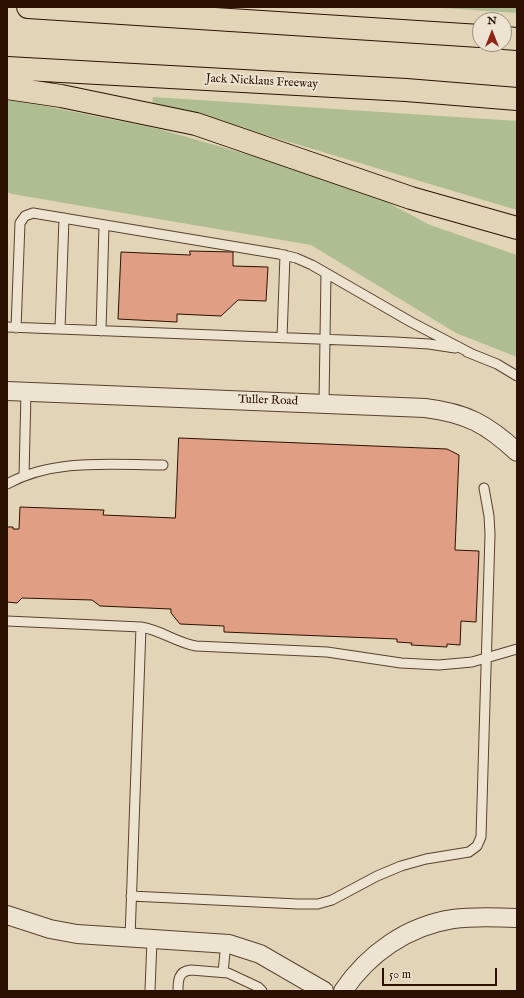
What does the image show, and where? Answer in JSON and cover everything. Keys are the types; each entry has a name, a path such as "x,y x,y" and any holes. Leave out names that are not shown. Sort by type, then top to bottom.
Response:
{"highway":[{"path":"28,7 472,35"},
{"name":"Jack Nicklaus Freeway","path":"7,68 398,90 517,99"},
{"path":"7,88 62,96 196,124 411,198 517,228"},
{"path":"411,198 475,228 517,242"}],"street":[{"name":"Tuller Road","path":"7,391 418,407 441,410 470,418 496,433 517,452"},
{"path":"7,915 38,926 63,932 94,936 226,944 242,947 260,954 324,991"},
{"path":"343,991 357,972 376,953 416,930 434,923 452,920 480,917 517,918"}],"lane":[{"path":"472,354 411,322 302,260 285,255 33,213 25,216 21,221 11,328 429,344 451,347 472,354 497,364 517,376"},
{"path":"60,329 64,218"},
{"path":"100,331 104,225"},
{"path":"282,338 285,255"},
{"path":"324,403 326,273"},
{"path":"24,476 26,392"},
{"path":"7,484 24,476 49,469 73,466 163,465"},
{"path":"131,896 318,904 336,898 377,876 401,866 426,859 467,853 474,850 479,844 481,837 487,658 490,534 489,516 484,488"},
{"path":"7,621 141,627 156,630 184,643 196,646 327,652 424,665 456,664 487,658 517,649"},
{"path":"130,938 141,627"},
{"path":"150,991 152,939"},
{"path":"223,972 226,944"},
{"path":"178,991 180,976 187,970 223,972 236,976 262,991"}],"green space":[{"path":"428,7 517,7 517,13"},
{"path":"153,97 517,121 517,210 229,124 152,106"},
{"path":"7,100 45,106 159,129 253,156 381,199 430,225 517,255 517,357 456,333 311,245 7,192"}],"building":[{"path":"190,251 233,252 233,266 268,267 266,301 238,300 221,316 177,314 177,322 118,319 121,252 190,255"},
{"path":"179,438 447,449 459,455 455,550 479,551 476,622 461,621 460,645 447,644 447,647 411,645 412,643 397,642 397,639 224,632 224,626 180,624 171,613 171,609 100,606 92,600 22,598 17,603 7,602 7,527 19,529 20,507 104,510 103,515 175,518"}]}
